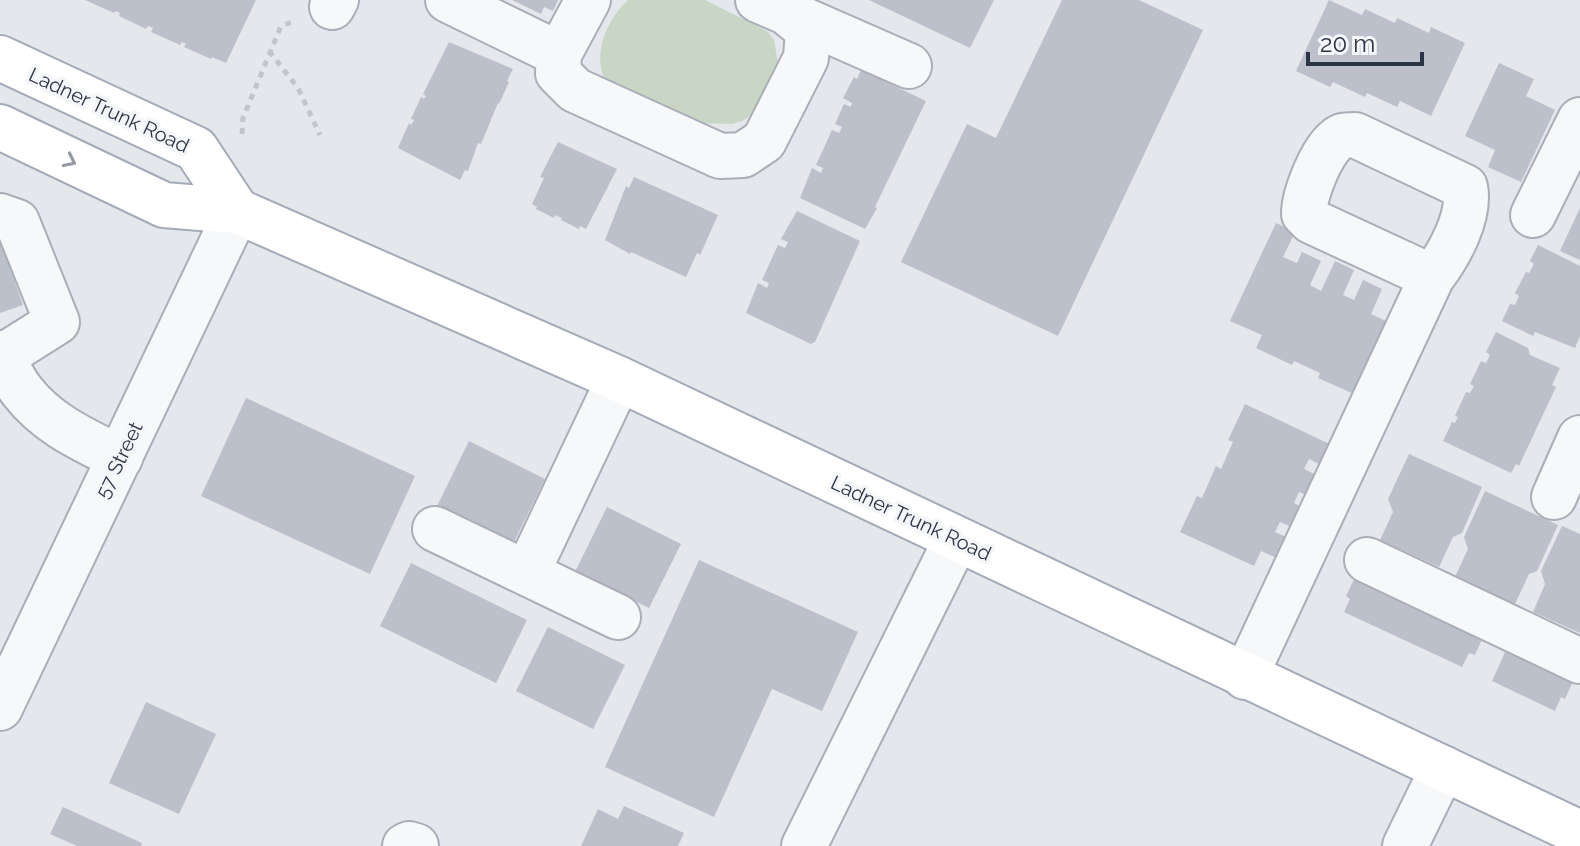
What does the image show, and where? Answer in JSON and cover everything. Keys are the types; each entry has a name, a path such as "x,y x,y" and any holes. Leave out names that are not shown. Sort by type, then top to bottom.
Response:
{"main road":[{"name":"Ladner Trunk Road","path":"0,58 196,149 237,211"},
{"name":"Ladner Trunk Road","path":"0,127 164,205 237,211 619,379 1245,677 1578,828"}],"street":[{"path":"448,0 559,54"},
{"path":"588,0 559,54 558,73 575,90 720,156 743,155 764,141 806,58 808,30 772,6"},
{"path":"772,6 909,66"},
{"path":"1533,215 1580,120"},
{"name":"57 Street","path":"0,708 237,211"},
{"path":"0,216 17,222 57,322 1,356 21,390 40,411 65,431 120,458"},
{"path":"1245,677 1432,277"},
{"path":"527,573 619,379"},
{"path":"1554,497 1580,438"},
{"path":"435,529 618,617"},
{"path":"804,846 956,540"},
{"path":"1367,560 1580,661"},
{"path":"1405,846 1443,768"},
{"path":"405,846 416,846"}],"path":[{"path":"242,134 243,118 281,26 334,4"},
{"path":"269,51 298,88 320,135"}],"green space":[{"path":"628,0 705,0 767,31 774,40 779,69 753,114 732,124 692,123 605,80 600,59 604,37 614,17"}],"building":[{"path":"85,0 256,0 226,63 184,47 186,44 182,42 180,45 151,32 153,28 148,26 146,29 119,16 120,13"},
{"path":"512,0 558,0 553,11 544,7 541,14"},
{"path":"869,0 994,0 970,48"},
{"path":"1062,0 1139,0 1203,30 1058,336 901,262 967,124 996,138"},
{"path":"1329,0 1362,15 1365,9 1395,23 1397,18 1429,33 1431,27 1465,43 1431,116 1400,101 1397,107 1333,82 1330,87 1296,71"},
{"path":"449,42 513,69 481,144 478,143 468,171 465,170 460,180 398,148 409,123 411,125 414,120 411,119 421,97 424,99 426,96 423,94"},
{"path":"1499,63 1534,79 1526,96 1555,110 1521,182 1488,167 1495,150 1465,136"},
{"path":"861,70 926,101 865,229 800,198 812,168 821,173 823,168 816,165 832,130 839,133 842,127 835,124 844,104 851,107 852,103 843,98"},
{"path":"558,142 617,169 586,229 580,226 579,229 555,215 554,218 532,204 544,178 540,177"},
{"path":"634,177 718,215 686,277 605,240 626,186 629,188"},
{"path":"1580,208 1580,260 1560,251"},
{"path":"797,211 860,241 815,342 811,344 746,313 758,283 767,288 769,283 762,280 778,245 785,248 788,242 781,239"},
{"path":"1276,223 1295,232 1283,257 1297,263 1302,252 1321,261 1310,285 1321,291 1335,261 1354,270 1343,295 1354,300 1363,280 1382,289 1371,314 1388,322 1354,394 1318,378 1320,373 1294,361 1292,365 1256,348 1262,335 1230,321"},
{"path":"0,239 23,305 0,313"},
{"path":"1538,245 1580,266 1580,336 1575,348 1535,332 1533,336 1502,321 1510,304 1515,305 1519,296 1515,293 1534,264 1530,261"},
{"path":"1496,332 1528,348 1530,355 1560,368 1552,385 1556,387 1519,466 1516,464 1511,473 1443,441 1452,422 1455,423 1458,417 1455,416 1466,392 1470,393 1474,386 1470,384 1481,361 1486,363 1490,355 1486,352"},
{"path":"246,398 415,476 370,574 201,496"},
{"path":"1245,404 1342,450 1333,471 1309,459 1304,469 1331,482 1321,502 1299,492 1294,503 1312,512 1303,532 1280,522 1275,532 1293,540 1283,561 1261,551 1254,566 1180,532 1197,496 1202,498 1216,466 1221,469 1233,442 1228,440"},
{"path":"469,441 545,479 513,544 437,506"},
{"path":"1409,454 1482,487 1462,533 1453,537 1439,567 1380,540 1393,512 1388,499"},
{"path":"1485,491 1558,525 1537,571 1529,574 1515,604 1455,577 1468,549 1464,537"},
{"path":"607,507 681,544 649,608 575,572"},
{"path":"1562,526 1580,534 1580,633 1533,612 1545,584 1541,571"},
{"path":"699,560 858,632 822,711 772,689 714,817 605,767"},
{"path":"411,563 527,620 496,683 380,626"},
{"path":"1359,569 1487,628 1475,655 1469,653 1462,667 1344,612 1350,599 1346,596"},
{"path":"548,627 625,665 593,729 516,691"},
{"path":"1511,639 1578,670 1565,699 1561,697 1555,711 1492,681"},
{"path":"146,702 216,734 179,814 109,783"},
{"path":"624,806 684,833 678,846 581,846 598,809 618,819"},
{"path":"63,807 142,843 141,846 77,846 50,834"}]}
